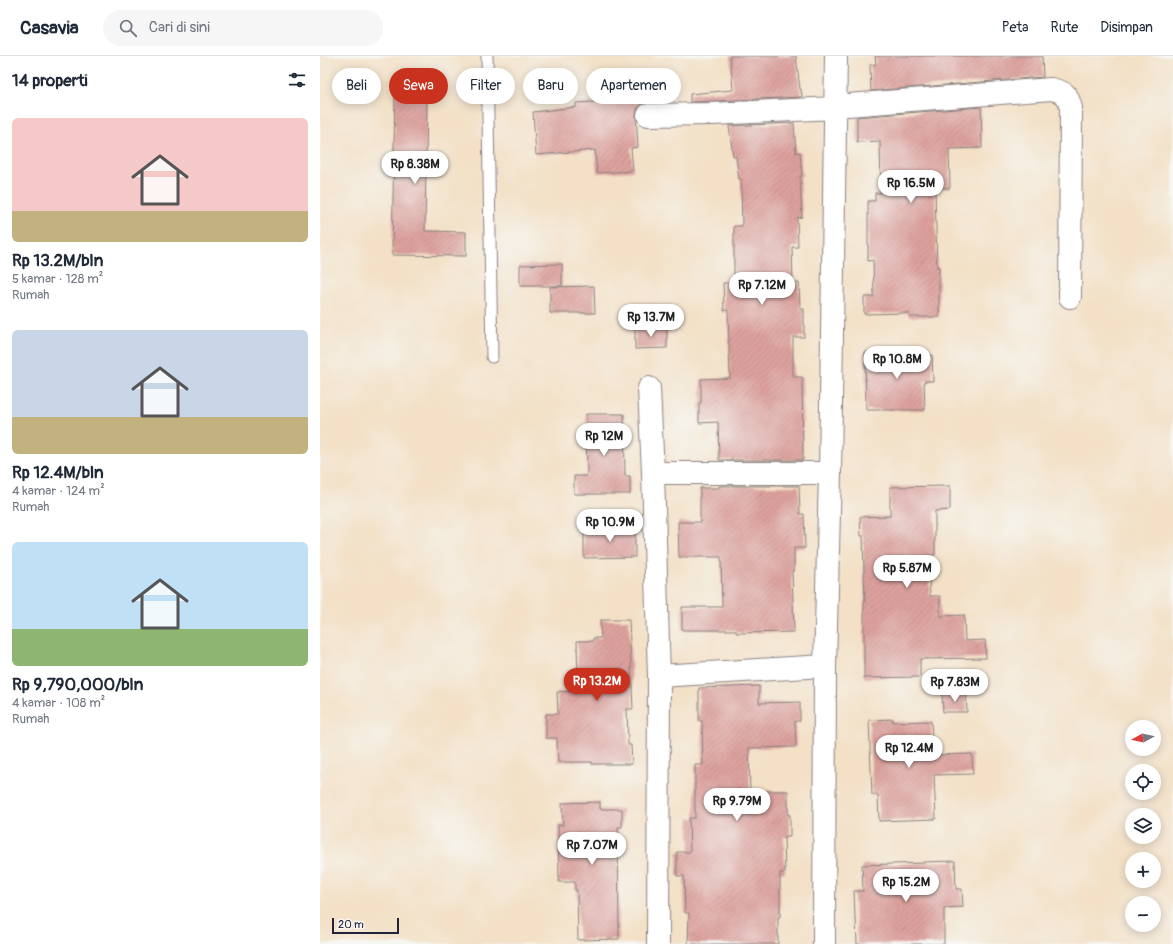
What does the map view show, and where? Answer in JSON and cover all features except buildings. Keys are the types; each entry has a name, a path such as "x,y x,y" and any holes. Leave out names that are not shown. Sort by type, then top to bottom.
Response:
{"street":[{"path":"824,944 825,666 830,474 836,56"},
{"path":"648,115 711,114 835,107 1051,89 1064,92 1068,97 1071,108 1070,297"},
{"path":"649,388 659,676 658,944"},
{"path":"653,473 830,474"},
{"path":"659,676 825,666"}],"lane":[{"path":"487,56 492,357"}]}
